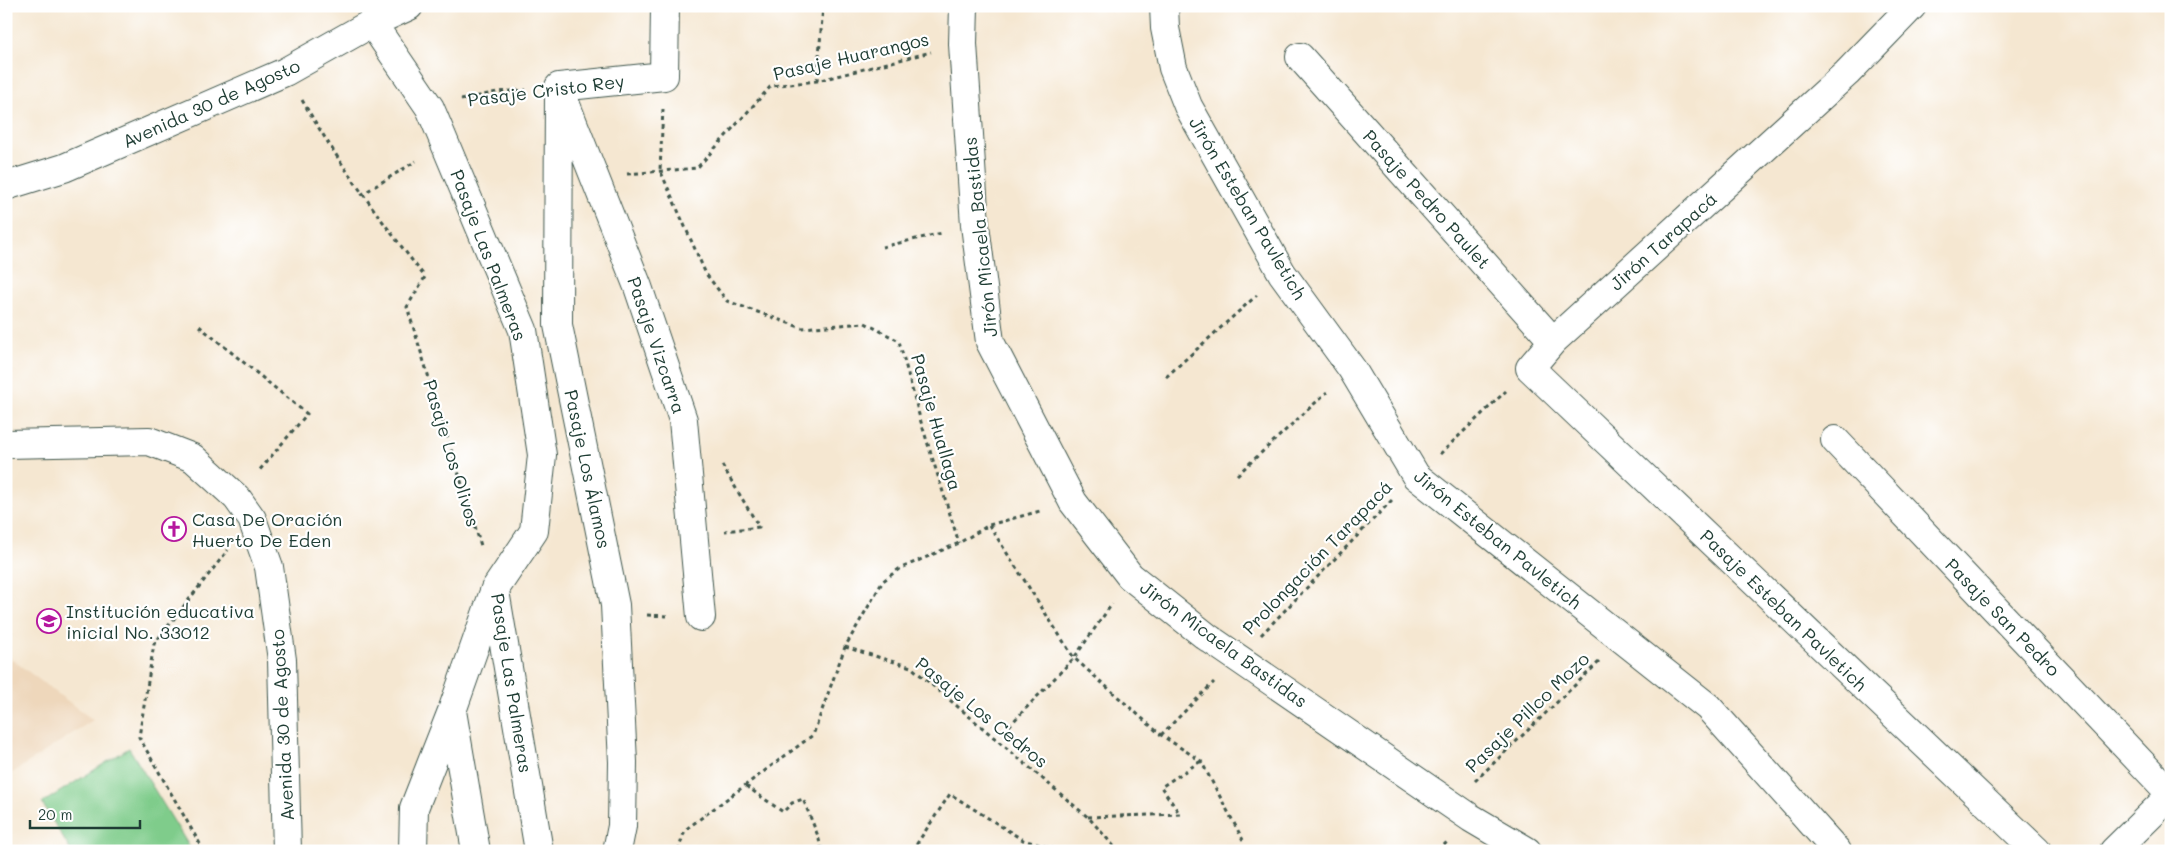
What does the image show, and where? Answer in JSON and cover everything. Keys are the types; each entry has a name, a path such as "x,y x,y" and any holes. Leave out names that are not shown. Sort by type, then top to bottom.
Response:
{"street":[{"name":"Avenida 30 de Agosto","path":"6,186 64,168 285,72 409,6"},
{"path":"664,76 665,6"},
{"name":"Jirón Micaela Bastidas","path":"964,6 963,44 975,225 990,342 1073,502 1130,576 1207,637 1452,804 1527,851"},
{"name":"Jirón Esteban Pavletich","path":"1164,6 1165,28 1173,68 1188,106 1282,273 1352,369 1416,476 1708,707 1837,851"},
{"name":"Jirón Tarapacá","path":"1530,368 1553,342 1847,73 1912,6"},
{"name":"Pasaje Las Palmeras","path":"372,24 430,108 523,330 542,455 534,531 494,589 539,851"},
{"name":"Pasaje Pedro Paulet","path":"1300,57 1553,342"},
{"name":"Pasaje Cristo Rey","path":"559,87 664,76"},
{"name":"Pasaje Los Álamos","path":"559,87 558,325 615,605 622,762 622,826 617,851"},
{"name":"Pasaje Vizcarra","path":"559,87 638,287 683,420 701,617"},
{"name":"Pasaje Esteban Pavletich","path":"1530,368 2037,851"},
{"name":"Avenida 30 de Agosto","path":"6,444 149,440 193,458 237,498 252,519 269,567 282,660 287,851"},
{"name":"Pasaje San Pedro","path":"1835,440 2171,794"},
{"path":"413,851 414,808 452,711 494,589"},
{"path":"452,711 476,851"},
{"path":"2114,851 2171,794"}],"path":[{"path":"817,81 824,6"},
{"name":"Pasaje Huarangos","path":"660,170 697,168 771,86 817,81 963,44"},
{"name":"Pasaje Huallaga","path":"664,76 660,170 706,274 727,301 802,328 865,322 899,341 921,422 959,543"},
{"name":"Pasaje Cristo Rey","path":"430,108 497,92 559,87"},
{"name":"Pasaje Los Olivos","path":"299,95 331,150 361,195 425,277 406,307 494,589"},
{"path":"361,195 445,143"},
{"path":"882,247 975,225"},
{"path":"1166,377 1282,273"},
{"path":"199,326 307,414 237,498"},
{"path":"1416,476 1530,368"},
{"path":"1237,475 1352,369"},
{"name":"Prolongación Tarapacá","path":"1161,735 1416,476"},
{"path":"678,851 685,830 813,735 845,647 883,581 899,569 959,543 989,526 1073,502"},
{"path":"989,526 1074,658 1161,735 1201,761 1243,840"},
{"path":"204,851 139,737 154,644 213,570"},
{"path":"1009,726 1074,658 1130,576"},
{"path":"615,605 646,615 701,617"},
{"name":"Pasaje Pillco Mozo","path":"1452,804 1622,640"},
{"name":"Pasaje Los Cedros","path":"845,647 911,667 1089,818 1118,851"},
{"path":"1089,818 1180,814 1161,787 1201,761"},
{"path":"746,786 783,812 792,804 803,799 822,851"},
{"path":"912,851 950,794 1023,840 1062,851"}],"shaded area":[{"path":"6,655 93,720 6,777"}],"green space":[{"path":"129,748 192,851 71,851 42,803"}],"place":[{"name":"Casa De Oración Huerto De Eden","path":"174,529"},
{"name":"Institución educativa inicial No. 33012","path":"49,621"}]}
